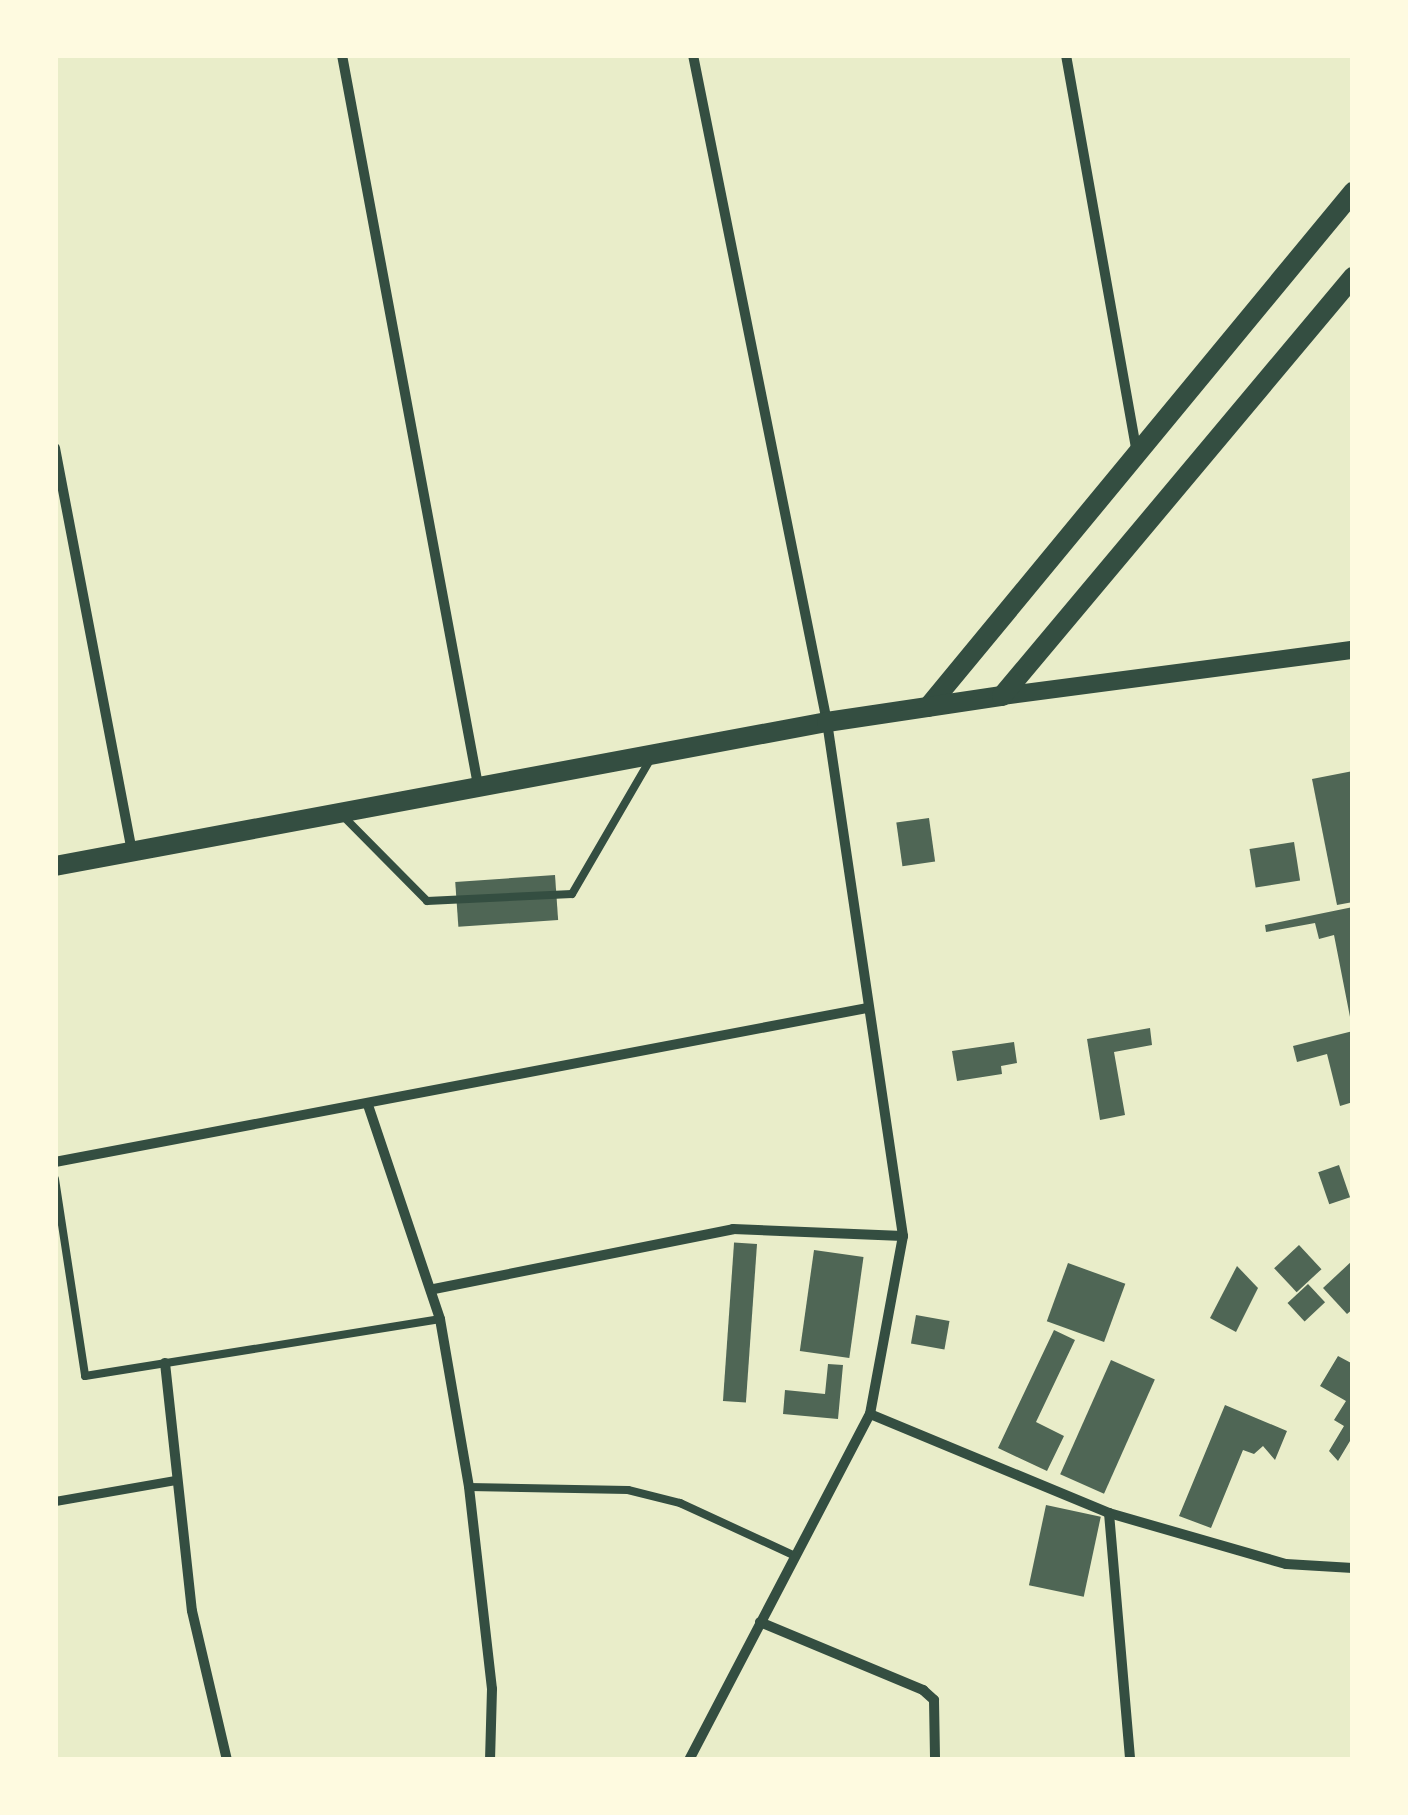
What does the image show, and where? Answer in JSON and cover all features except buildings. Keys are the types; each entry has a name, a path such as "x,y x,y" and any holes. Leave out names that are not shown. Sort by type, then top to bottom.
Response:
{"main road":[{"path":"928,707 1353,192"},
{"path":"55,866 654,753 1002,696 1353,277"}],"street":[{"path":"342,55 478,785"},
{"path":"689,1760 870,1414 903,1236 827,722 693,55"},
{"path":"1066,55 1137,453"},
{"path":"55,448 132,852"},
{"path":"1002,696 1353,650"},
{"path":"55,1162 868,1008"},
{"path":"368,1105 434,1289 440,1319 468,1487 492,1690 490,1760"},
{"path":"434,1289 733,1230 903,1236"},
{"path":"165,1363 192,1610 227,1760"},
{"path":"870,1414 1109,1513 1286,1564 1353,1568"},
{"path":"55,1501 175,1480"},
{"path":"1109,1513 1130,1760"},
{"path":"760,1622 923,1690 934,1700 934,1760"}],"lane":[{"path":"339,812 427,901 572,894 654,753"},
{"path":"55,1179 85,1376 440,1319"},
{"path":"468,1487 628,1490 680,1502 795,1556"}]}
